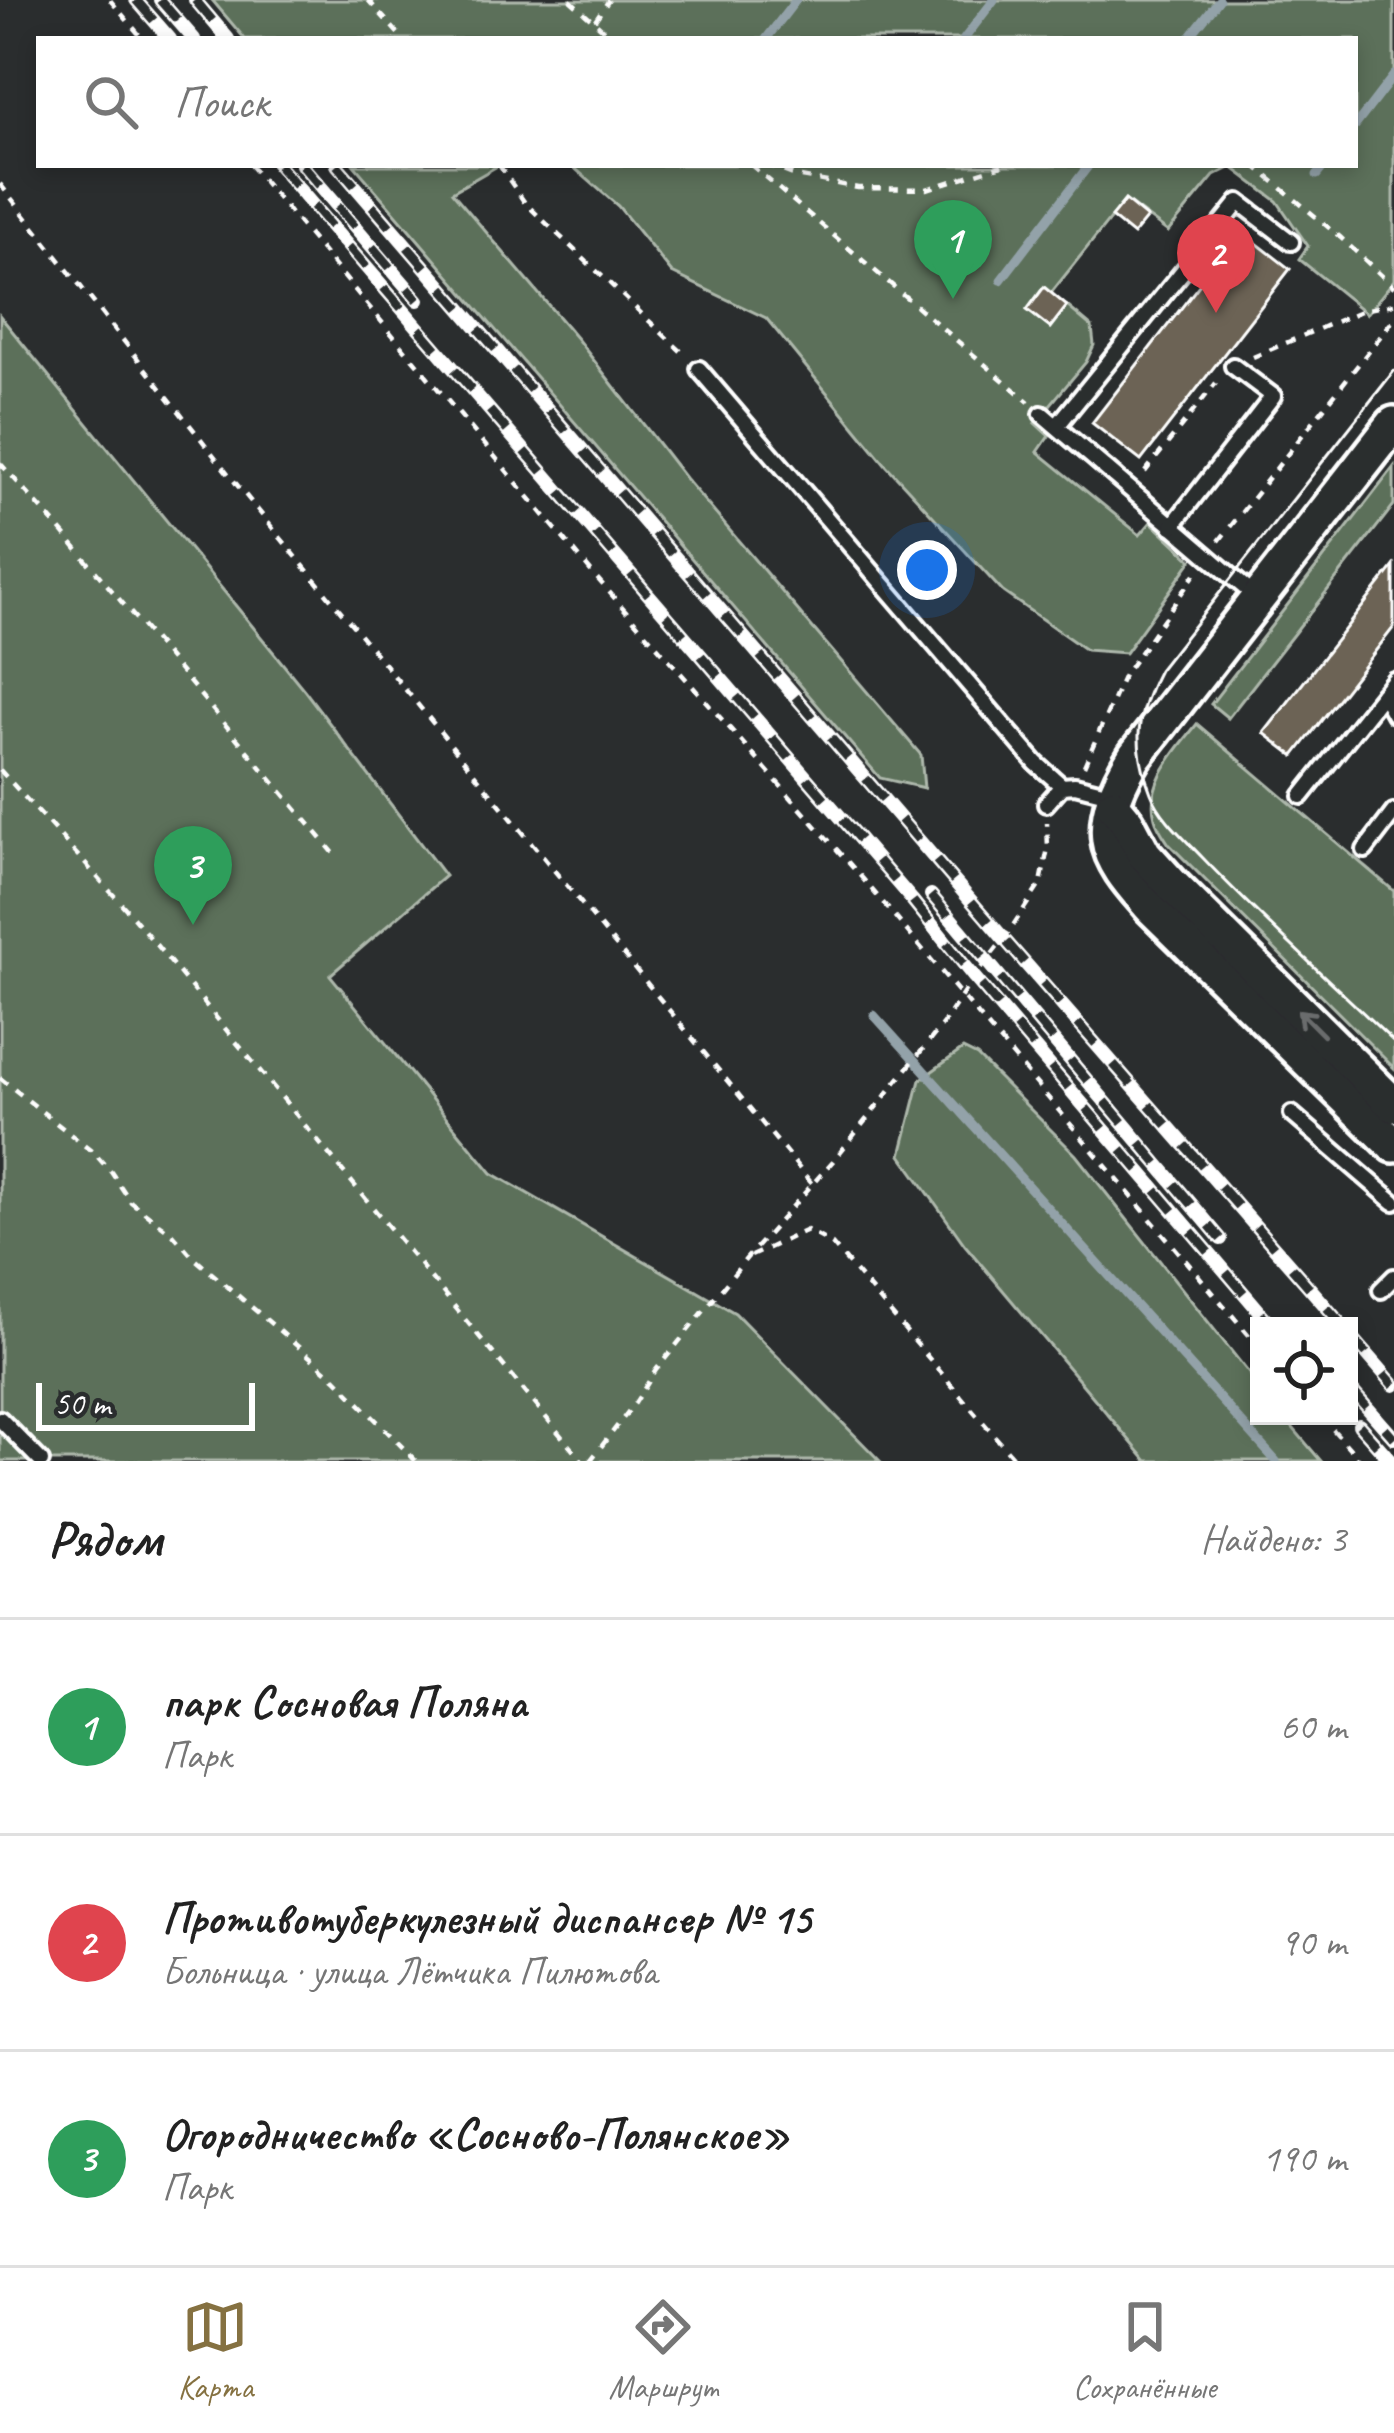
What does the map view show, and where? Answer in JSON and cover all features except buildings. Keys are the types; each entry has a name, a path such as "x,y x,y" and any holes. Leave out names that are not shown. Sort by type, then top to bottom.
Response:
{"street":[{"path":"1394,424 1135,756 1114,800 1108,842 1123,872 1151,907 1394,1145"},
{"path":"1114,800 1144,854 1174,887 1394,1105"}],"lane":[{"path":"1057,426 1239,202 1291,242"},
{"path":"1172,526 1273,396 1233,366"},
{"path":"699,369 1036,763 1069,785 1114,800"},
{"path":"1042,414 1257,598"},
{"path":"1302,796 1394,680"},
{"path":"1383,694 1394,713"},
{"path":"1046,804 1069,785"},
{"path":"1365,850 1394,812"},
{"path":"1292,1114 1394,1202"},
{"path":"1381,1290 1394,1277"},
{"path":"0,1419 40,1461"}],"path":[{"path":"110,0 140,36"},
{"path":"368,0 401,36"},
{"path":"570,0 611,36"},
{"path":"594,20 609,0"},
{"path":"253,168 596,576 847,861 1250,1336"},
{"path":"501,168 525,203 699,369"},
{"path":"755,168 1042,414"},
{"path":"775,168 858,188 926,189 992,168"},
{"path":"1258,168 1394,287"},
{"path":"0,184 238,486 813,1185"},
{"path":"1256,356 1363,310 1394,304"},
{"path":"1211,551 1394,319"},
{"path":"1142,477 1218,380"},
{"path":"0,463 337,857"},
{"path":"1069,785 1124,675 1203,562"},
{"path":"0,770 129,912 586,1461 746,1258 813,1185 920,1053 1004,939 1041,883 1048,848 1046,804"},
{"path":"0,1078 95,1154 131,1202 337,1379 416,1461"},
{"path":"746,1258 806,1230 832,1244 1016,1461"},
{"path":"1329,1425 1361,1461"}],"green space":[{"path":"212,0 1394,0 1394,280 1367,314 1299,259 1308,246 1277,201 1233,168 1358,168 1358,36 242,36"},
{"path":"357,168 494,168 452,192 578,340 685,478 921,755 924,788 880,778"},
{"path":"574,168 1230,168 1214,176 1168,232 1125,200 1051,293 1043,288 1027,310 1050,328 1067,306 1092,327 1094,345 1086,362 1035,423 1049,436 1038,452 1140,535 1151,522 1192,560 1125,653 1086,650 1003,592 886,465 766,318 672,273 618,206"},
{"path":"0,316 305,691 445,876 330,975 492,1173 735,1313 880,1461 0,1461"},
{"path":"1394,467 1394,505 1228,718 1211,704"},
{"path":"1197,724 1394,891 1394,1068 1161,831 1153,805 1159,779"},
{"path":"963,1049 977,1056 1076,1155 1250,1375 1250,1425 1291,1425 1321,1461 1147,1461 965,1245 901,1155 920,1080"}],"waterway":[{"path":"768,36 796,0"},
{"path":"966,36 994,0"},
{"path":"1190,36 1219,0"},
{"path":"1358,122 1394,75"},
{"path":"1001,280 1087,168"},
{"path":"1317,175 1323,168"},
{"path":"874,1015 1276,1461"}],"tram line":[{"path":"1394,371 1159,670 1139,730 1151,793 1173,827 1394,1042"}],"railway":[{"path":"136,0 167,36"},
{"path":"160,0 191,36"},
{"path":"195,0 225,36"},
{"path":"281,168 1264,1317"},
{"path":"305,168 418,300"},
{"path":"340,168 1335,1317"},
{"path":"931,895 1221,1239"},
{"path":"1358,1343 1394,1385"},
{"path":"1358,1397 1394,1438"},
{"path":"1359,1425 1391,1461"}],"place":[{"name":"парк Сосновая Поляна","path":"953,299"},
{"name":"Противотуберкулезный диспансер № 15","path":"1216,313"},
{"name":"Огородничество «Сосново-Полянское»","path":"193,925"}]}
